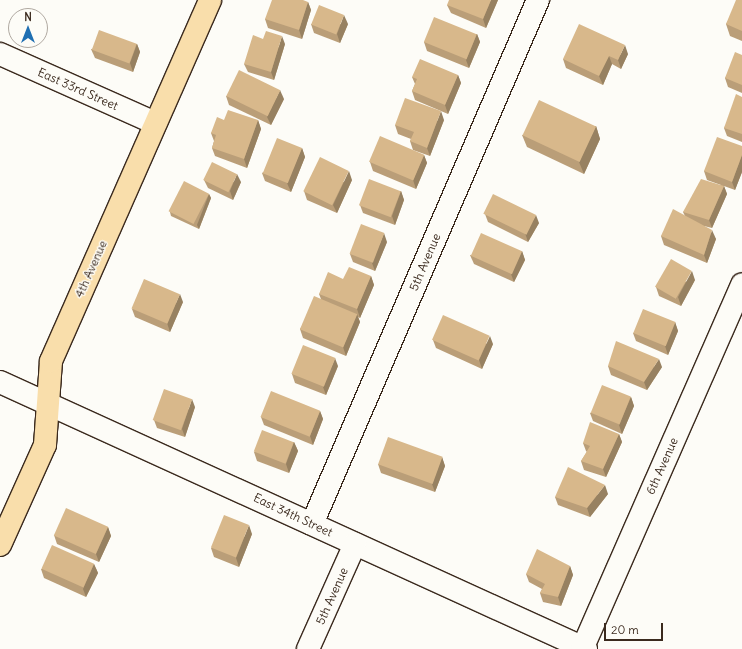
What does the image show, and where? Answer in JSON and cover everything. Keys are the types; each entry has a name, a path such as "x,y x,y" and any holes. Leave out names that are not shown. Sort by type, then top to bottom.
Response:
{"main road":[{"name":"4th Avenue","path":"0,545 45,445 45,402 50,361 210,0"}],"street":[{"name":"5th Avenue","path":"312,524 538,0"},
{"name":"East 33rd Street","path":"0,54 155,123"},
{"name":"6th Avenue","path":"584,648 742,284"},
{"name":"East 34th Street","path":"0,382 584,648"},
{"name":"5th Avenue","path":"308,649 355,544"}],"building":[{"path":"272,0 303,0 308,2 299,30 265,19"},
{"path":"449,0 491,0 483,19 447,5"},
{"path":"736,0 742,0 742,31 726,24"},
{"path":"319,5 344,15 336,35 311,24"},
{"path":"434,17 477,34 467,59 424,42"},
{"path":"579,24 625,45 618,60 609,56 599,76 563,59"},
{"path":"99,30 137,44 129,63 92,50"},
{"path":"266,31 282,36 271,72 244,64 253,35 263,39"},
{"path":"735,52 742,55 742,85 725,78"},
{"path":"420,59 458,75 445,105 412,91 417,79 412,77"},
{"path":"239,70 280,90 268,116 226,96"},
{"path":"736,94 742,97 742,134 724,128"},
{"path":"405,98 441,111 427,148 410,141 414,132 395,125"},
{"path":"539,100 596,127 580,162 523,135"},
{"path":"228,110 258,120 244,159 212,148 216,135 211,133 217,117 224,120"},
{"path":"380,136 424,155 413,181 369,162"},
{"path":"717,137 742,146 742,155 732,182 704,171"},
{"path":"277,138 302,148 288,183 263,173"},
{"path":"320,157 349,171 332,205 303,191"},
{"path":"212,162 237,174 228,192 203,180"},
{"path":"369,179 401,191 391,217 359,205"},
{"path":"701,179 724,186 709,220 683,212"},
{"path":"184,181 209,194 194,224 169,211"},
{"path":"493,194 536,215 526,235 483,214"},
{"path":"673,209 712,230 704,255 661,236"},
{"path":"361,224 384,233 373,263 350,254"},
{"path":"481,233 522,251 512,274 471,256"},
{"path":"671,259 692,271 676,299 655,287"},
{"path":"349,267 371,276 357,309 319,294 328,272 343,279"},
{"path":"144,279 180,294 167,324 131,308"},
{"path":"314,296 357,314 343,348 300,329"},
{"path":"643,309 675,322 666,346 633,333"},
{"path":"443,315 490,336 479,360 432,340"},
{"path":"616,341 659,359 644,382 608,366"},
{"path":"303,345 335,358 324,387 291,374"},
{"path":"602,385 631,397 620,424 591,413"},
{"path":"164,389 192,399 181,430 153,420"},
{"path":"271,391 320,411 310,437 261,417"},
{"path":"590,422 619,434 603,469 581,461 590,446 583,443"},
{"path":"262,430 294,442 285,464 254,451"},
{"path":"388,437 443,457 433,484 378,464"},
{"path":"568,467 605,485 587,508 555,497"},
{"path":"66,508 108,527 96,554 54,535"},
{"path":"224,515 249,525 236,558 211,547"},
{"path":"52,545 94,564 83,587 41,569"},
{"path":"537,549 570,566 558,597 540,593 545,584 526,574"}]}
